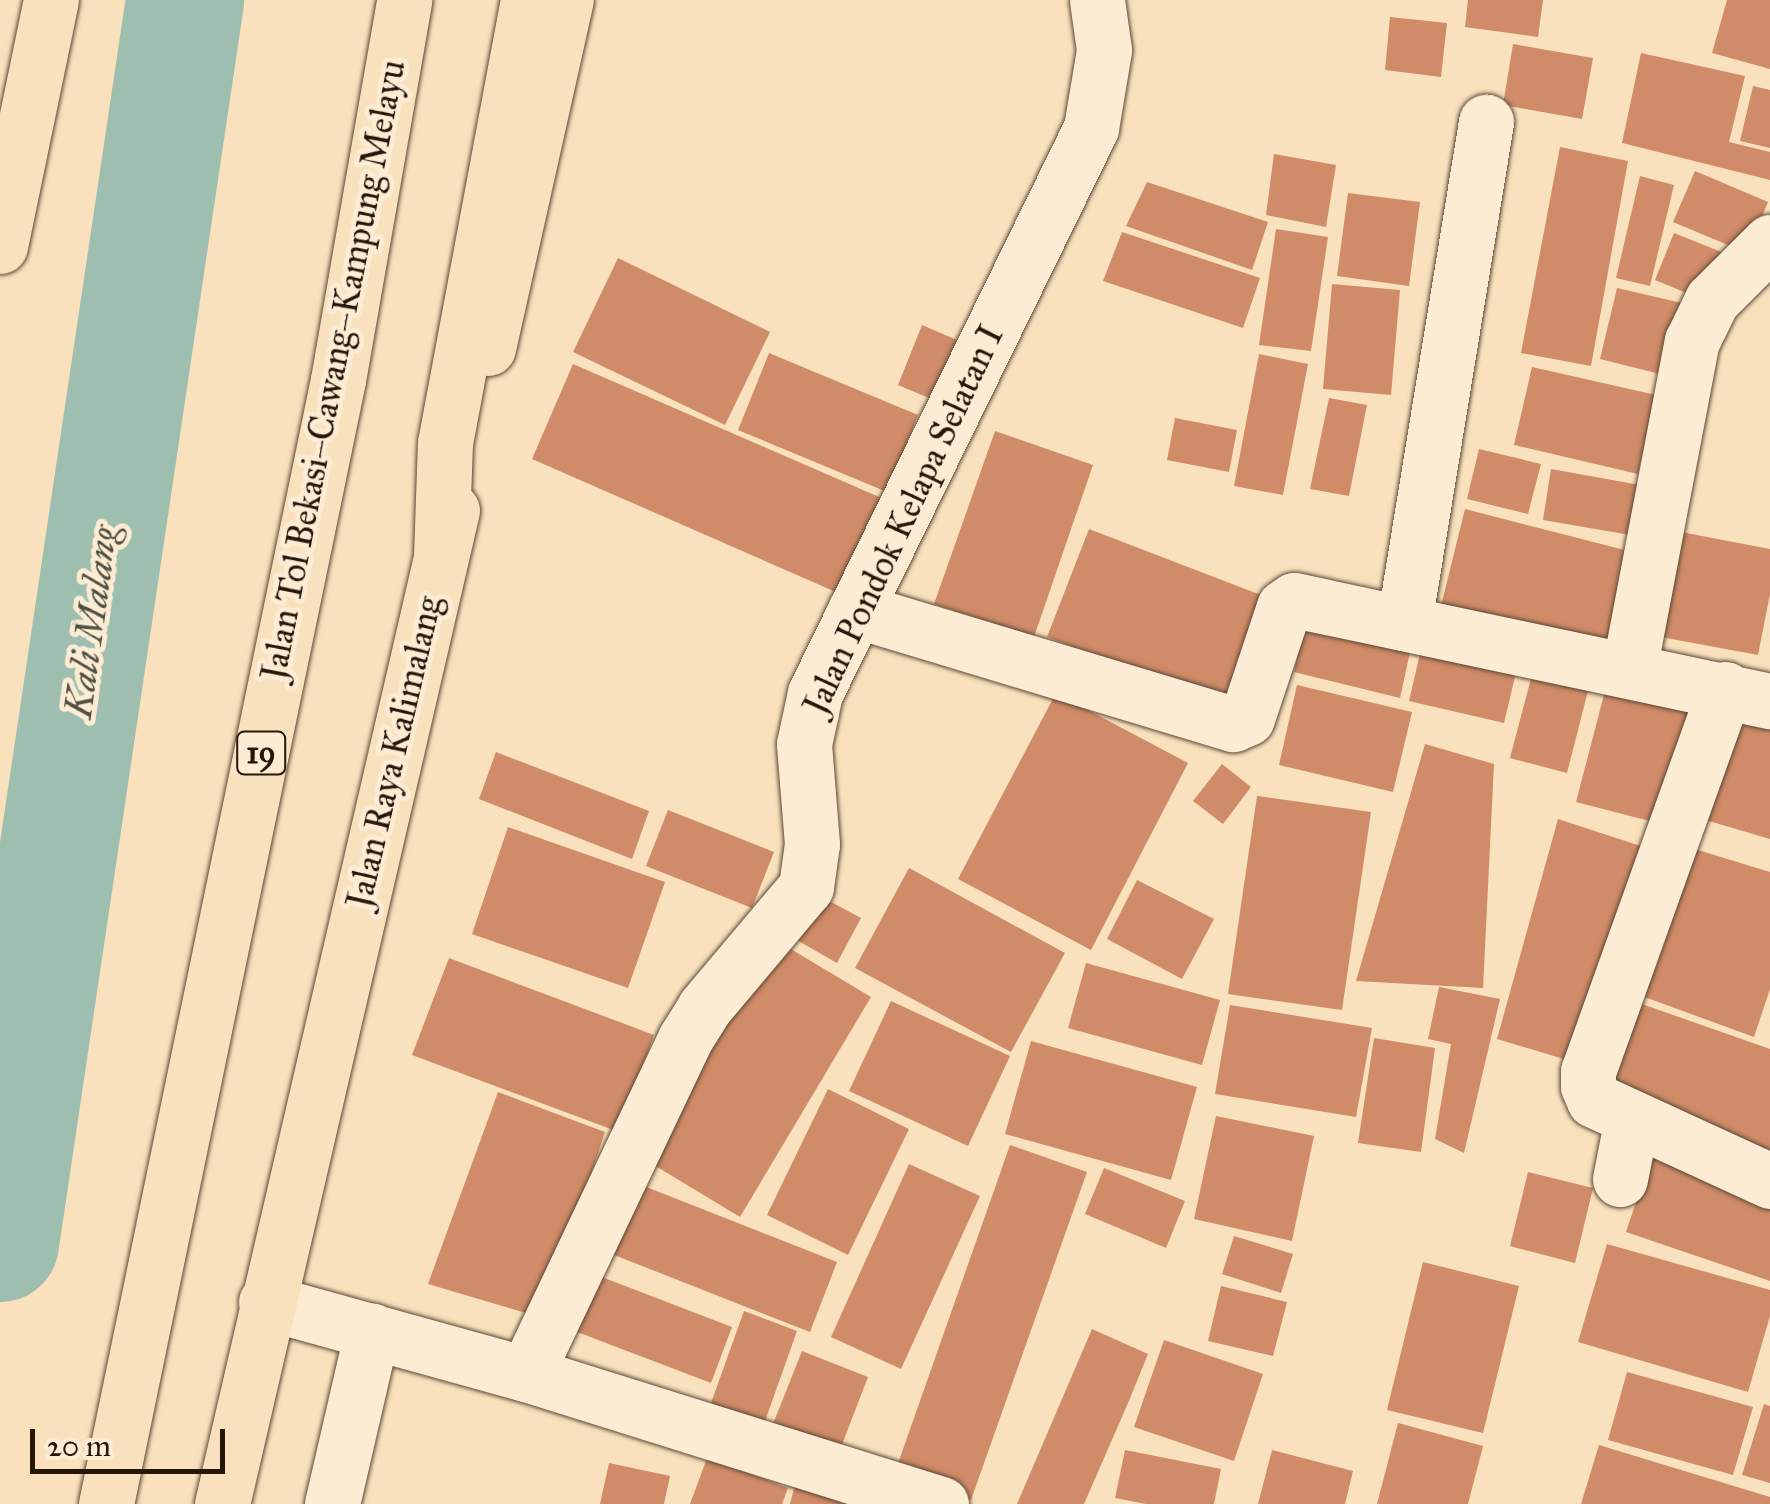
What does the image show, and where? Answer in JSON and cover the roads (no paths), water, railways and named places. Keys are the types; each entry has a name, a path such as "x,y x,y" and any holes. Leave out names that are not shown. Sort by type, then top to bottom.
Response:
{"main road":[{"path":"0,246 51,0"},
{"name":"Jalan Tol Bekasi–Cawang–Kampung Melayu","path":"106,1504 338,380 404,0"},
{"path":"442,556 445,443 528,0"},
{"name":"Jalan Raya Kalimalang","path":"222,1504 442,556 566,0"}],"street":[{"name":"Jalan Pondok Kelapa Selatan I","path":"526,1374 685,1039 704,1008 806,887 812,844 804,768 807,721 815,692 1091,128 1104,50 1097,0"},
{"path":"1404,623 1486,122"},
{"path":"1628,670 1692,341 1712,300 1770,242"},
{"path":"855,610 1239,724 1248,718 1287,603 1300,601 1747,695 1588,1071 1594,1100 1770,1181"},
{"path":"1620,1179 1632,1118"},
{"path":"266,1302 526,1374 942,1504"},
{"path":"332,1504 372,1331"}],"waterway":[{"name":"Kali Malang","path":"0,1243 185,0"}]}
